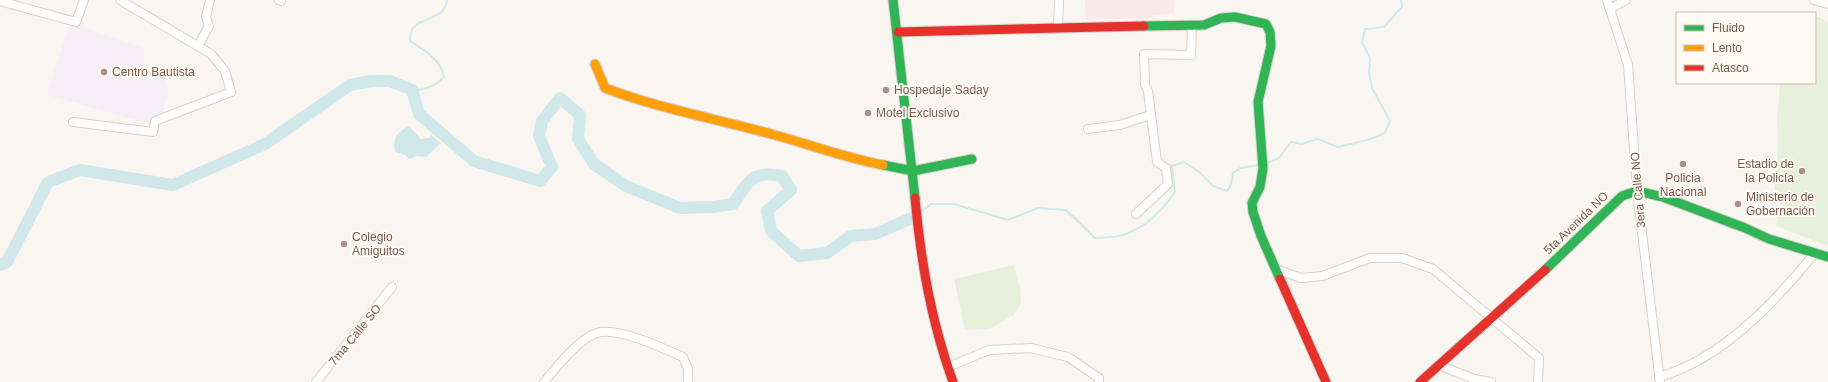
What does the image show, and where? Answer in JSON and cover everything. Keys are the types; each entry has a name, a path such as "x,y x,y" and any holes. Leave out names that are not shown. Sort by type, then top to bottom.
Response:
{"street":[{"path":"0,1 76,22 84,0"},
{"path":"73,122 153,132 155,121 231,92 224,71 211,54 120,0"},
{"path":"198,46 209,26 206,17 210,0"},
{"path":"893,0 898,32 918,220 934,322 954,382"},
{"name":"3era Calle NO","path":"1607,0 1628,65 1637,191 1659,379"},
{"path":"1610,9 1626,0"},
{"path":"1814,0 1828,4"},
{"path":"1058,27 1059,2"},
{"path":"898,32 1058,27 1192,26 1204,25 1218,18 1231,16 1266,24 1270,32 1271,46 1258,102 1263,168 1260,187 1252,203 1253,212 1261,236 1326,382"},
{"path":"1136,214 1168,184 1166,168 1157,162 1148,90 1145,85 1144,54 1191,55 1192,26"},
{"path":"595,64 604,88 636,100 775,135 854,160 913,171 972,159"},
{"path":"1088,130 1120,125 1150,115"},
{"path":"1637,191 1663,197 1704,211 1769,239 1814,254 1828,257"},
{"name":"5ta Avenida NO","path":"1420,382 1492,318 1622,196 1637,191"},
{"path":"1659,379 1679,371 1699,359 1746,325 1769,306 1814,254"},
{"path":"1276,269 1301,278 1322,276 1370,258 1402,258 1432,269 1539,358 1538,382"},
{"name":"7ma Calle SO","path":"316,382 392,287"},
{"path":"544,382 560,363 585,340 600,332 617,333 683,357 688,369 688,382"},
{"path":"948,367 989,350 1031,348 1068,357 1099,378 1099,382"},
{"path":"1439,365 1474,379 1491,382"}],"shaded area":[{"path":"1085,0 1174,0 1174,13 1152,15 1153,18 1086,20"},
{"name":"Centro Bautista","path":"70,22 144,49 144,68 164,75 169,95 157,126 47,95"}],"green space":[{"name":"Estadio de la Policía","path":"1816,17 1820,17 1828,23 1828,246 1776,226 1782,200 1774,199 1778,144 1777,121 1780,84 1816,84"},
{"path":"1014,265 1020,288 1021,303 1014,315 989,329 965,330 954,279"}],"water":[{"path":"409,126 421,139 429,138 431,135 441,143 426,157 417,156 409,159 405,155 395,152 394,143 396,136"}],"waterway":[{"path":"412,90 429,87 444,77 439,64 426,52 410,41 411,32 415,26 420,22 440,13 445,8 447,0"},
{"path":"1265,164 1279,158 1291,142 1302,144 1318,139 1338,147 1375,137 1385,132 1390,121 1372,88 1369,72 1370,58 1362,42 1365,29 1384,27 1402,7 1401,0"},
{"path":"0,265 7,262 48,182 80,170 173,185 265,144 350,85 371,81 390,81 412,90 419,114 474,161 540,181 552,167 539,136 542,121 560,98 580,115 578,139 594,164 626,186 680,208 712,207 733,204 747,183 757,176 782,176 791,190 767,211 771,231 799,256 827,253 851,236 875,234 912,218"},
{"path":"923,210 931,204 954,204 1008,220 1038,208 1066,210 1095,238 1115,237 1134,231 1141,227 1154,217 1165,205 1175,192 1172,166 1184,162 1199,172 1213,186 1227,191 1231,185 1233,173 1240,168 1259,165"}],"traffic: fast":[{"path":"893,0 915,198"},
{"path":"1144,26 1204,25 1221,18 1235,17 1266,24 1270,32 1271,46 1258,102 1263,168 1260,187 1252,203 1253,212 1261,236 1280,279"},
{"path":"883,165 913,171 972,159"},
{"path":"1545,270 1622,196 1637,191 1663,197 1745,228 1769,239 1828,257"}],"traffic: slow":[{"path":"595,64 605,88 668,108 754,129 856,159 883,165"}],"traffic: jam":[{"path":"898,32 1144,26"},
{"path":"915,198 920,245 928,291 945,359 953,382"},
{"path":"1420,382 1545,270"},
{"path":"1280,279 1326,382"}],"place":[{"name":"Centro Bautista","path":"104,72"},
{"name":"Hospedaje Saday","path":"886,90"},
{"name":"Motel Exclusivo","path":"868,113"},
{"name":"Policia Nacional","path":"1683,164"},
{"name":"Estadio de la Policía","path":"1802,171"},
{"name":"Ministerio de Gobernación","path":"1738,204"},
{"name":"Colegio Amiguitos","path":"344,244"}]}
